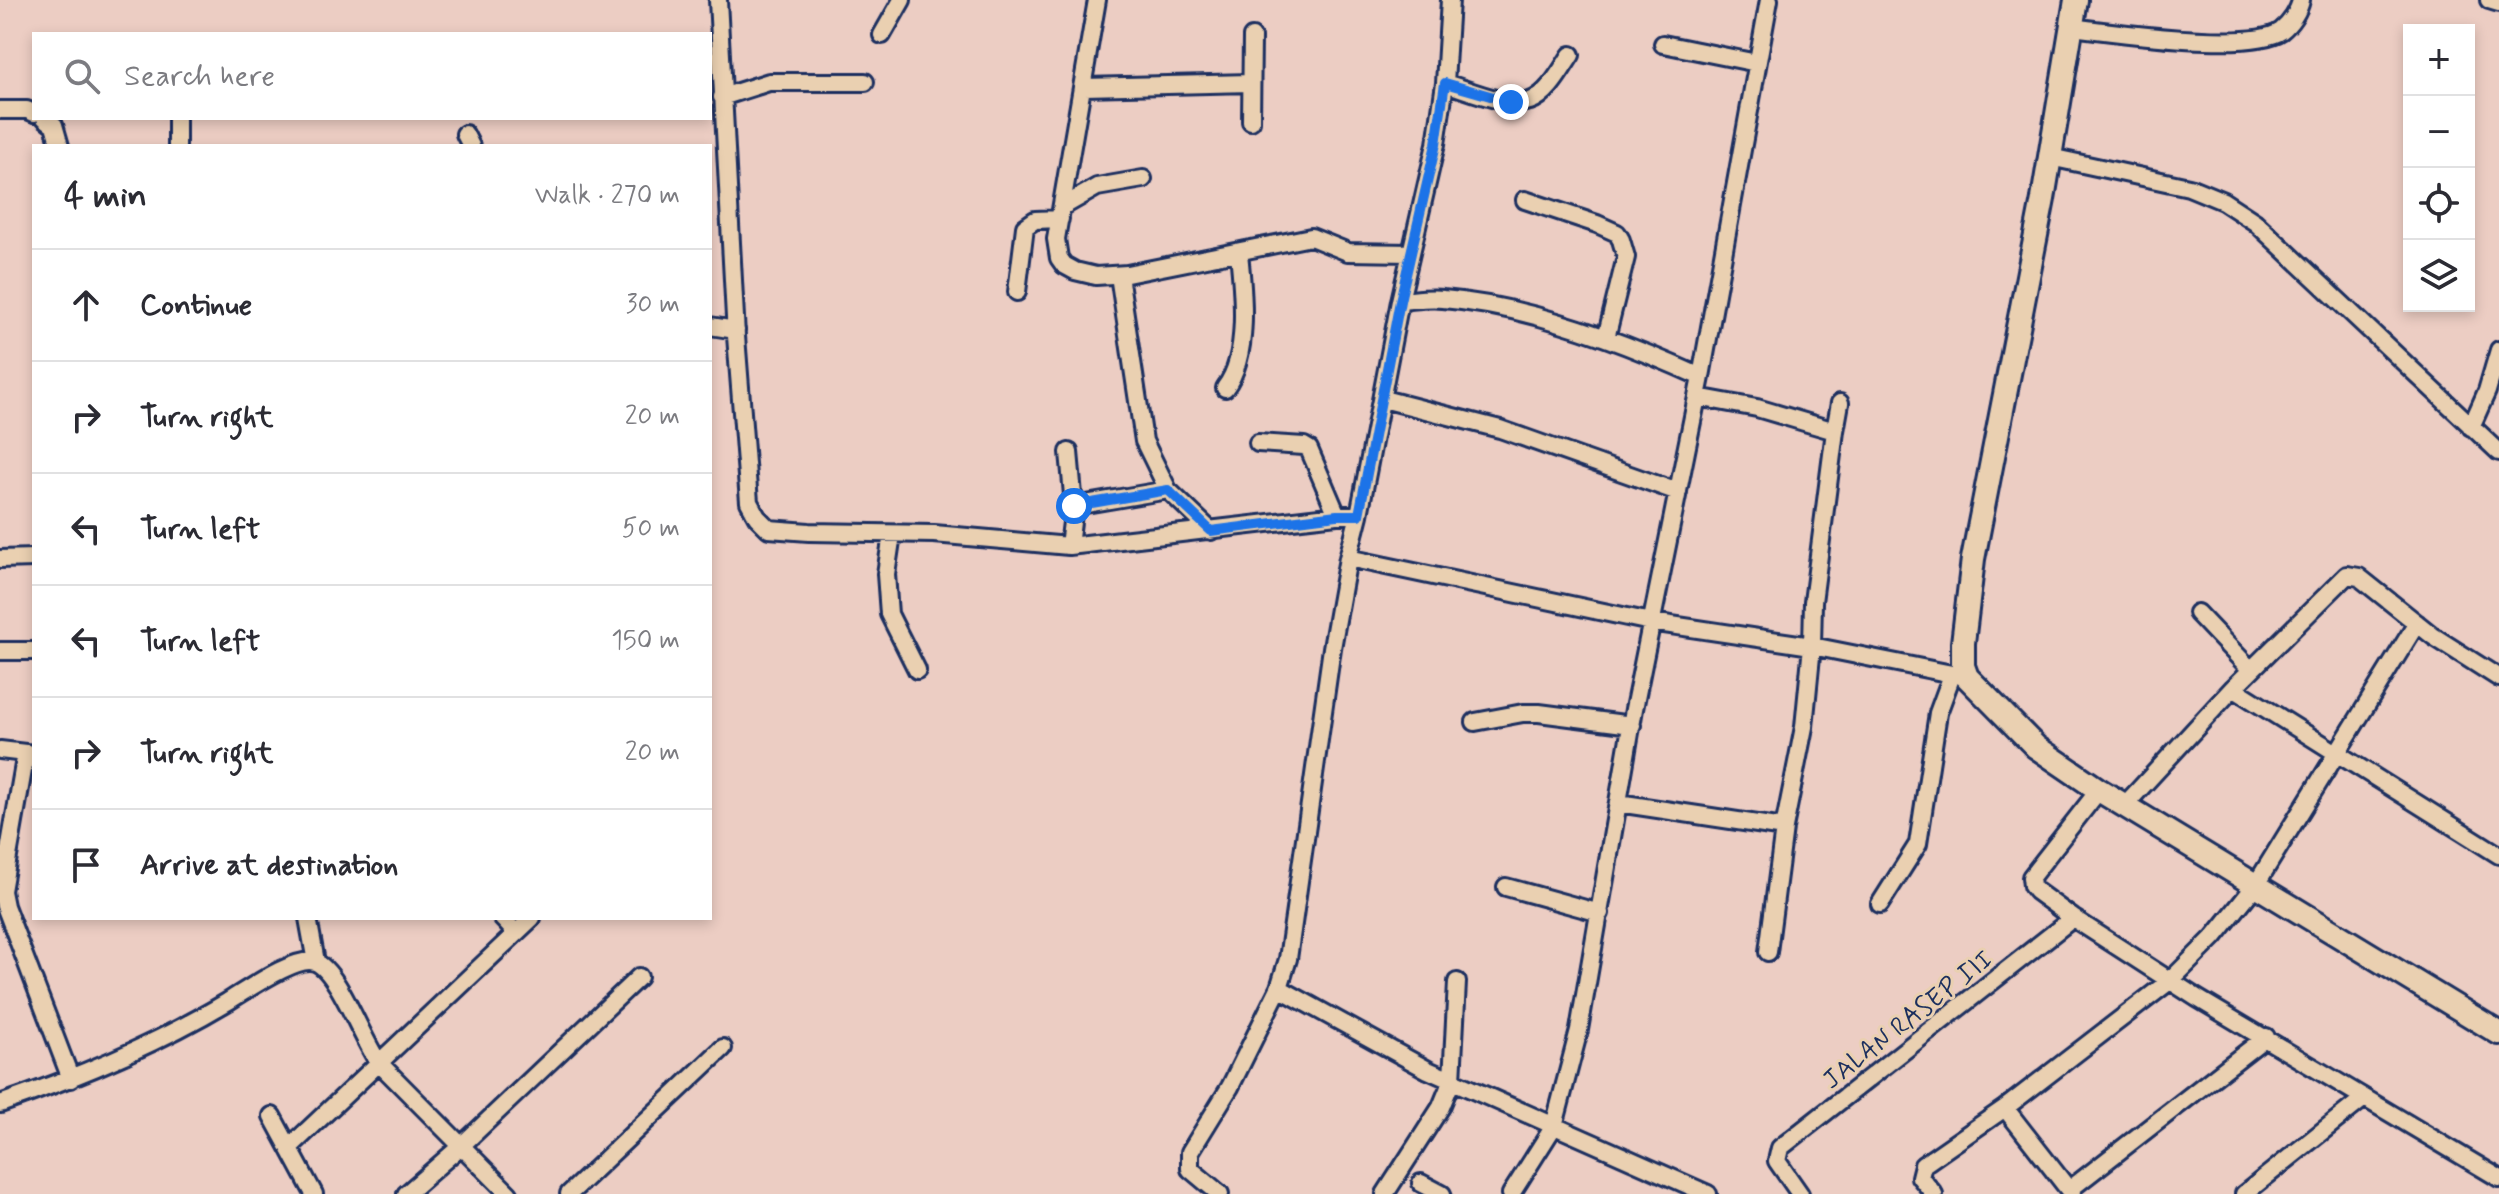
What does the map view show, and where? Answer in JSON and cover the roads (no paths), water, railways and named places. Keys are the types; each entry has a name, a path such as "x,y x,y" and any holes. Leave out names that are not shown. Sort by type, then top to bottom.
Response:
{"street":[{"path":"718,0 715,62 722,97 749,502 757,517 769,529 980,537 1069,546 1359,515"},
{"path":"882,35 902,0"},
{"path":"1097,0 1056,239 1059,258 1064,265 1096,276 1119,275 1311,237 1348,252 1411,253"},
{"path":"1220,1194 1190,1169 1190,1152 1230,1087 1279,988 1288,959 1327,677 1348,558 1383,399 1400,301 1436,144 1445,83 1450,0"},
{"path":"1511,1194 1554,1126 1579,1030 1651,622 1701,377 1769,0"},
{"path":"1880,904 1918,844 1938,713 1963,666 1973,559 2050,157 2076,0"},
{"path":"2072,27 2156,38 2236,40 2281,31 2291,20 2301,0"},
{"path":"2489,0 2499,3"},
{"path":"1251,121 1252,37"},
{"path":"1663,44 1757,63"},
{"path":"1445,83 1511,102 1532,101 1553,83 1571,55"},
{"path":"722,97 769,82 865,82"},
{"path":"1084,87 1251,83"},
{"path":"0,110 32,112"},
{"path":"48,120 54,125 59,144"},
{"path":"177,120 177,144"},
{"path":"2050,157 2189,187 2223,201 2314,275 2499,452"},
{"path":"1017,292 1025,227 1035,220 1061,213 1097,187 1143,179"},
{"path":"1525,200 1617,233 1626,257 1606,338"},
{"path":"1225,388 1241,339 1244,313 1239,253"},
{"path":"1119,275 1144,441 1168,490 1211,531"},
{"path":"1400,301 1440,298 1476,303 1606,338 1701,377"},
{"path":"712,326 736,330"},
{"path":"2471,427 2487,391 2499,350"},
{"path":"1697,397 1757,408 1835,431"},
{"path":"1383,399 1500,429 1678,492"},
{"path":"1768,952 1784,828 1804,727 1813,602 1840,403"},
{"path":"1258,443 1309,449 1337,515"},
{"path":"1069,452 1074,506 1069,546"},
{"path":"1074,506 1168,490"},
{"path":"892,534 886,574 889,614 917,670"},
{"path":"0,559 32,558"},
{"path":"1348,558 1651,622 1812,646 1959,676 2036,747 2099,790 2499,1033"},
{"path":"2124,806 2233,688 2347,575 2359,577 2417,623 2499,678"},
{"path":"2197,613 2251,670"},
{"path":"1934,1194 1920,1177 1923,1165 2005,1108 2171,980 2214,937 2255,886 2417,623"},
{"path":"0,651 32,651"},
{"path":"2233,688 2499,855"},
{"path":"1475,722 1539,713 1632,725"},
{"path":"0,750 30,754 2,891 71,1079"},
{"path":"2099,790 2031,877 2036,891 2197,998 2499,1178"},
{"path":"1618,803 1784,828"},
{"path":"1506,887 1600,913"},
{"name":"JALAN RASEP III","path":"1800,1194 1777,1161 1780,1148 2073,918"},
{"path":"308,920 316,962"},
{"path":"504,920 516,933"},
{"path":"290,1147 530,920"},
{"path":"0,1104 71,1079 210,1013 278,972 306,961 316,962 333,977 379,1063 509,1194"},
{"path":"406,1194 639,977"},
{"path":"1385,1194 1441,1107 1452,1080 1457,982"},
{"path":"1279,988 1452,1080 1708,1194"},
{"path":"2005,1108 2070,1192 2266,1037"},
{"path":"569,1194 723,1048"},
{"path":"2244,1194 2364,1098"},
{"path":"272,1116 314,1194"},
{"path":"1421,1183 1442,1194"},
{"path":"2496,1194 2499,1186"}]}
